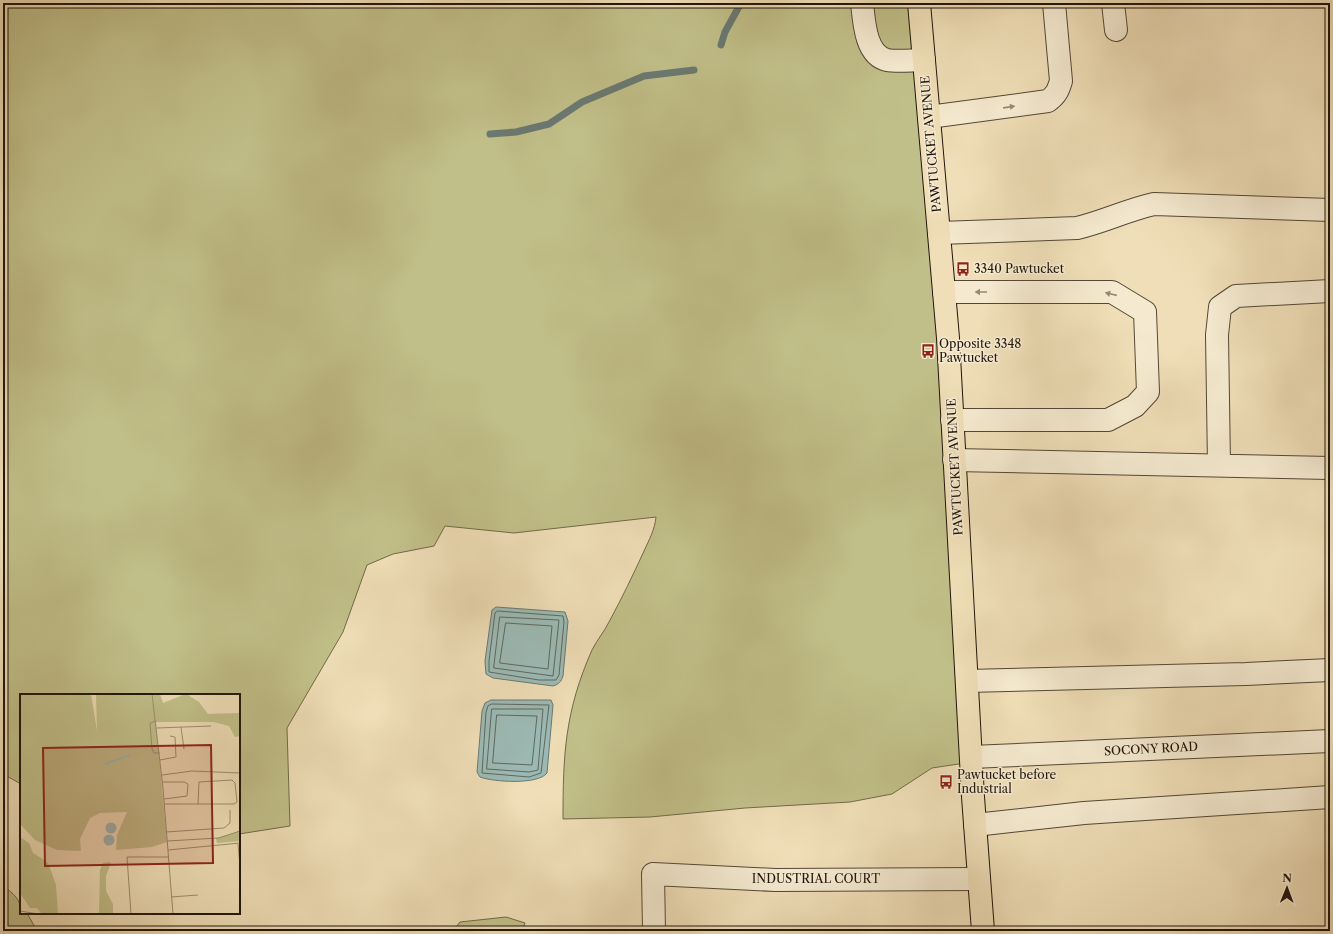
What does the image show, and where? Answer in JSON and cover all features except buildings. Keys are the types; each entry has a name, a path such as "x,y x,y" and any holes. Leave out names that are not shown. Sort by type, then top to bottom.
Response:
{"main road":[{"name":"PAWTUCKET AVENUE","path":"919,3 944,292 975,825 983,931"}],"street":[{"path":"862,3 865,28 876,53 888,60 924,60"},
{"path":"929,117 1040,103 1048,101 1054,96 1057,93 1061,81 1054,3"},
{"path":"1113,3 1116,30"},
{"path":"939,233 1077,228 1154,204 1330,210"},
{"path":"1219,465 1217,335 1220,307 1236,296 1330,291"},
{"path":"944,292 1112,292 1145,312 1148,392 1135,406 1108,420 952,420"},
{"path":"954,460 1330,468"},
{"path":"967,681 1246,674 1330,670"},
{"name":"SOCONY ROAD","path":"971,757 1330,741"},
{"path":"975,825 1084,813 1330,797"},
{"name":"INDUSTRIAL COURT","path":"654,931 653,874 775,880 979,879"}],"shaded area":[{"path":"3,3 919,3 972,762 932,768 892,794 850,802 745,808 650,817 563,819 567,733 576,693 592,650 607,626 632,578 652,534 656,517 514,533 445,526 434,546 393,554 367,565 343,632 287,728 290,826 240,834 240,694 20,694 20,783 3,774"},
{"path":"3,886 16,897 20,904 20,914 28,914 37,931 3,931"},
{"path":"506,917 525,923 522,931 453,931 460,922"}],"water":[{"path":"496,607 565,612 568,621 563,676 558,684 553,686 493,678 486,674 485,661 492,610"},
{"path":"491,700 551,700 553,705 547,773 542,777 525,781 505,781 480,777 477,772 482,711 485,703"}],"waterway":[{"path":"721,45 725,32 741,3"},
{"path":"490,134 516,132 549,124 582,102 644,76 694,70"}],"place":[{"name":"3340 Pawtucket","path":"963,269"},
{"name":"Opposite 3348 Pawtucket","path":"928,351"},
{"name":"Pawtucket before Industrial","path":"946,782"}]}
